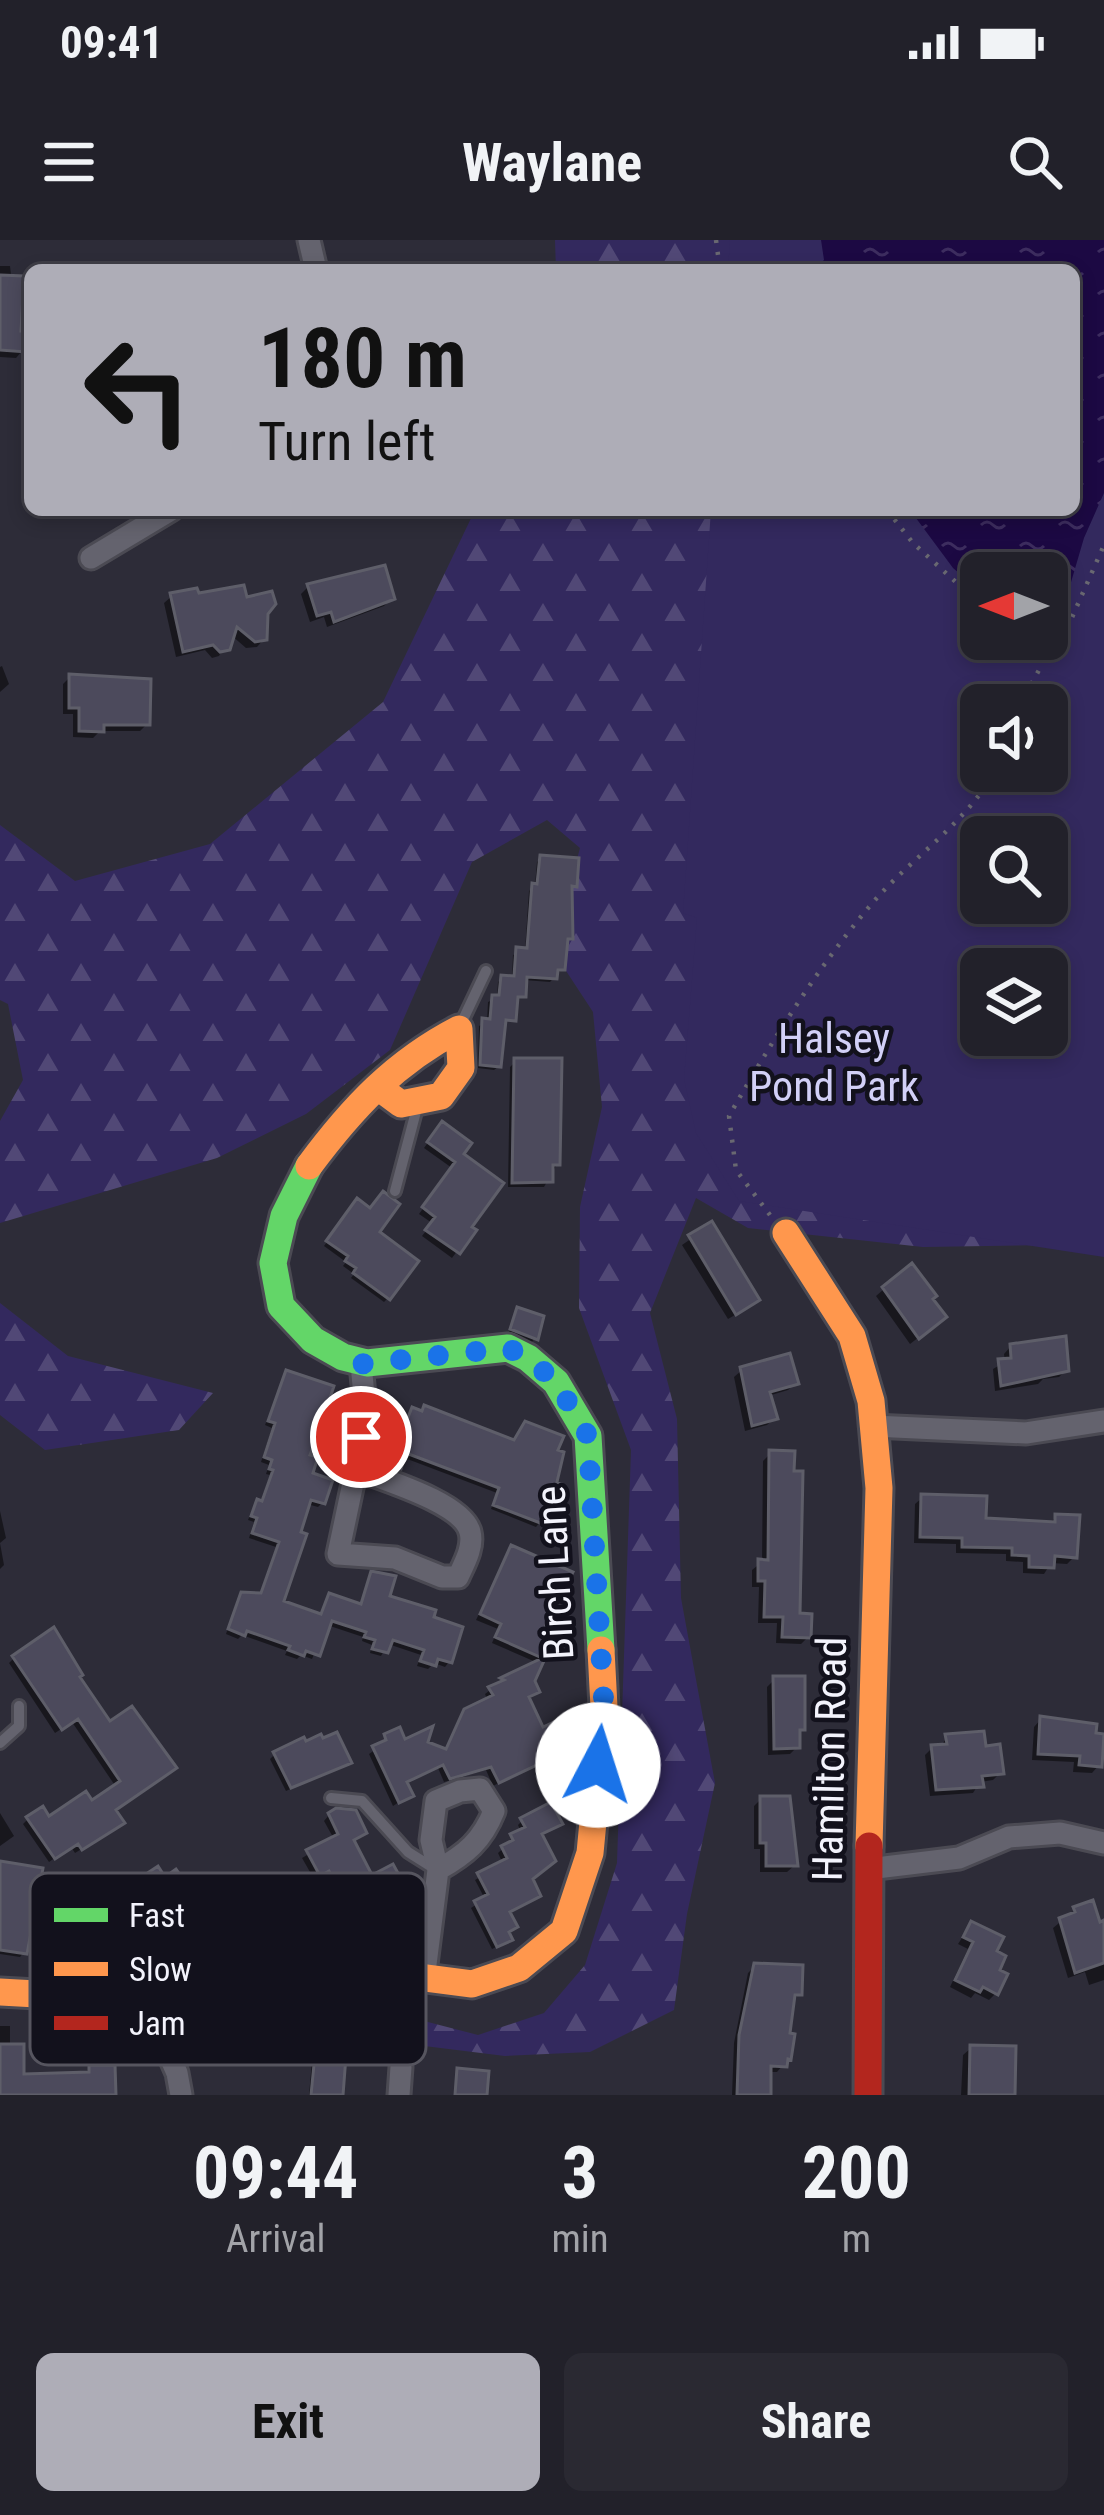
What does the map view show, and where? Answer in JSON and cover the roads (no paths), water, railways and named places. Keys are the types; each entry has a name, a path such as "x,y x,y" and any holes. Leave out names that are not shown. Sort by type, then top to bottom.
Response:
{"street":[{"path":"91,558 161,516"},
{"path":"356,1469 460,1512 471,1534 469,1555 458,1577 442,1577 395,1558 338,1554 365,1406 361,1364 291,1326 276,1294 274,1254 290,1195 326,1138 378,1087 440,1035 459,1029 461,1068 441,1096 401,1104 378,1087"},
{"name":"Hamilton Road","path":"786,1233 847,1325 866,1372 879,1488 868,1869 868,2095"},
{"name":"Birch Lane","path":"361,1364 508,1348 556,1382 588,1436 604,1707 590,1853 563,1931 519,1967 472,1984 426,1980"},
{"path":"873,1426 1026,1433 1104,1420"},
{"path":"868,1869 959,1858 1009,1837 1060,1833 1104,1843"},
{"path":"426,1964 438,1870"},
{"path":"0,1992 30,1994"},
{"path":"173,2065 181,2095"},
{"path":"400,2095 401,2067"}],"lane":[{"path":"459,1029 486,971"},
{"path":"394,1191 419,1100"},
{"path":"0,1743 19,1726 19,1706"},
{"path":"331,1798 362,1801 408,1852 438,1870"}],"water":[{"path":"821,240 1104,240 1104,493 1068,593 1068,552 960,552 960,574 914,516 1080,516 1080,264 820,264 824,260"}],"park label":[{"name":"Halsey Pond Park","path":"834,1062"}]}
